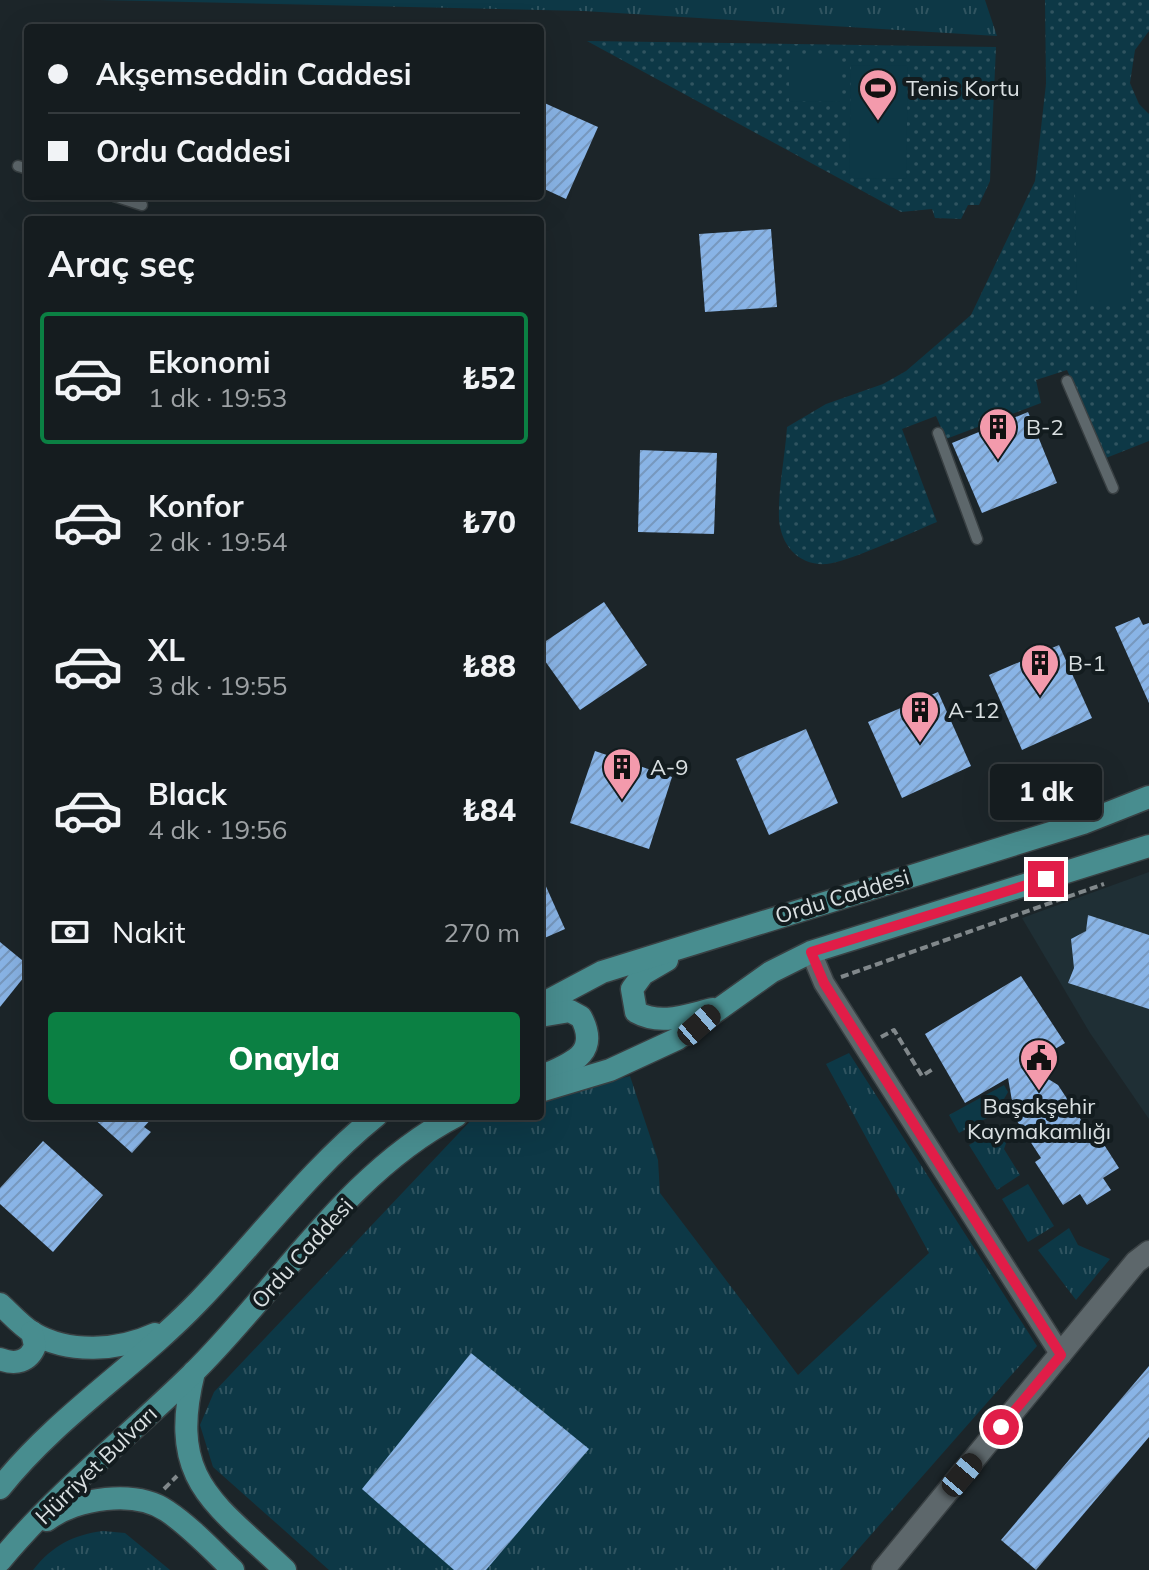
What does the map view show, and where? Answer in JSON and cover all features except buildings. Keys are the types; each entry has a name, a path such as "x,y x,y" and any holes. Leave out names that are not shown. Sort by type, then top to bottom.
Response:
{"main road":[{"name":"Ordu Caddesi","path":"544,1003 602,972 1083,823 1149,797"},
{"name":"Ordu Caddesi","path":"544,1090 641,1058 677,1039 771,972 811,952 1149,846"},
{"path":"719,1008 664,1020 649,1019 636,1012 632,989 643,974 722,933"},
{"path":"544,1015 570,1011 581,1017 589,1039 577,1059 544,1075"},
{"name":"Ordu Caddesi","path":"173,1326 304,1183 372,1120"},
{"name":"Ordu Caddesi","path":"194,1372 361,1188 413,1143 450,1120"},
{"path":"0,1304 32,1332 60,1344 129,1345 173,1326"},
{"path":"0,1488 47,1436 173,1326"},
{"path":"0,1359 14,1363 28,1357 35,1346 32,1332"},
{"path":"194,1372 185,1431 190,1465 217,1505 285,1570"},
{"name":"Hürriyet Bulvarı","path":"3,1557 194,1372"},
{"path":"3,1557 60,1510 96,1501 124,1500 166,1510 233,1570"}],"street":[{"path":"811,952 824,983 1061,1355"},
{"path":"883,1570 1136,1262 1149,1252"}],"lane":[{"path":"126,200 142,205"},
{"path":"1067,381 1113,488"},
{"path":"938,433 977,539"}],"path":[{"path":"824,983 1105,884"},
{"path":"864,1046 894,1030 922,1076 933,1069"}],"shaded area":[{"path":"1149,872 1149,1119 1090,1033 1022,918"}],"green space":[{"path":"100,0 985,0 997,36 584,11"},
{"path":"1045,0 1149,0 1149,31 1135,50 1130,83 1139,104 1149,114 1149,441 1106,458 1067,370 1036,380 1041,403 946,439 936,416 902,429 937,522 837,562 808,562 793,552 780,529 787,427 826,404 883,384 906,371 971,315 1035,181 1046,84"},
{"path":"587,41 996,47 990,181 979,205 968,205 961,219 935,218 932,209 901,212"},
{"path":"789,56 840,56 840,102 789,101"},
{"name":"Tenis Kortu","path":"851,65 908,66 906,179 849,178"},
{"path":"1075,191 1130,191 1131,305 1077,305"},
{"path":"849,1053 1037,1346 840,1570 329,1570 213,1467 200,1425 214,1392 471,1120 544,1120 544,1098 630,1076 658,1160 660,1193 798,1375 929,1253 826,1064"},
{"path":"1004,1085 1008,1092 996,1113 959,1133 949,1115"},
{"path":"1001,1126 1008,1137 1004,1149 1020,1175 997,1190 969,1145"},
{"path":"1028,1184 1054,1226 1028,1242 1002,1199"},
{"path":"1069,1228 1078,1245 1110,1259 1076,1300 1038,1250"},
{"path":"103,1531 125,1533 170,1570 33,1570 64,1543"}],"place":[{"name":"Tenis Kortu","path":"878,122"},
{"name":"B-2","path":"998,461"},
{"name":"B-1","path":"1040,697"},
{"name":"A-12","path":"920,744"},
{"name":"A-9","path":"622,801"},
{"name":"Başakşehir Kaymakamlığı","path":"1039,1092"}],"route":[{"path":"1001,1427 1061,1355 824,983 811,952 1046,879"}]}
